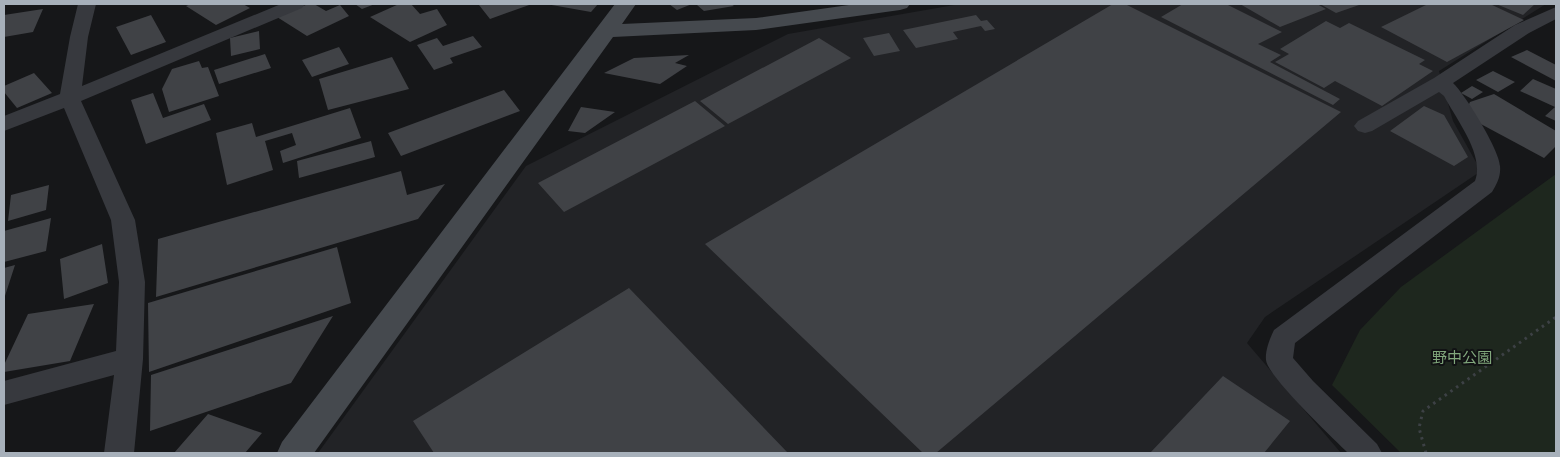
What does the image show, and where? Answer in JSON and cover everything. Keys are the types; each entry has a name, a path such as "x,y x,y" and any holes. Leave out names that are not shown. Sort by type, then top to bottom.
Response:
{"street":[{"path":"87,4 79,36 70,98 122,220 132,282 128,359 119,453"},
{"path":"4,124 70,98 270,7 296,4"},
{"path":"294,453 608,31 626,4"},
{"path":"608,31 756,24 900,4"},
{"path":"1365,126 1441,82 1522,29 1556,12"},
{"path":"1367,453 1279,361 1283,338 1484,186 1490,174 1487,154 1452,93 1441,82"},
{"path":"4,393 128,359"}],"path":[{"path":"1426,453 1419,428 1423,411 1556,317"}],"shaded area":[{"path":"960,4 1546,4 1439,71 1453,121 1481,171 1265,317 1247,343 1341,453 318,453 526,166 788,34"}],"green space":[{"name":"野中公園","path":"1556,174 1556,453 1401,453 1332,385 1360,330 1401,287"}],"building":[{"path":"191,4 243,4 250,8 216,25 186,6"},
{"path":"308,4 314,4 326,11 340,5 349,16 307,36 277,17"},
{"path":"355,4 375,4 362,9"},
{"path":"399,4 411,4 420,14 437,9 447,25 410,42 370,17"},
{"path":"532,4 490,19 479,5"},
{"path":"546,4 598,4 591,12"},
{"path":"669,4 692,4 677,10"},
{"path":"731,4 734,6 704,11 697,5"},
{"path":"1113,4 1125,4 1341,112 936,453 923,453 705,244"},
{"path":"1183,4 1226,4 1282,32 1258,44 1281,55 1270,62 1340,99 1333,105 1161,17"},
{"path":"1240,4 1317,4 1326,9 1280,27"},
{"path":"1320,4 1362,4 1336,13"},
{"path":"1428,4 1490,4 1524,20 1447,62 1381,27"},
{"path":"1496,4 1535,4 1523,15"},
{"path":"43,9 33,32 4,37 4,15"},
{"path":"151,15 166,42 131,55 116,27"},
{"path":"976,15 981,21 987,20 995,29 985,31 981,26 953,32 958,39 916,48 903,30"},
{"path":"1326,21 1340,28 1349,23 1425,60 1419,64 1433,71 1382,106 1335,81 1324,88 1275,62 1289,54 1280,49"},
{"path":"259,31 260,49 231,56 230,38"},
{"path":"889,33 900,51 874,56 863,38"},
{"path":"473,36 482,47 450,58 453,63 434,70 417,45 437,38 443,46"},
{"path":"819,38 851,58 728,124 700,101"},
{"path":"339,47 349,64 312,77 302,60"},
{"path":"1527,50 1556,65 1556,81 1511,57"},
{"path":"265,54 271,68 219,84 214,70"},
{"path":"689,55 675,63 687,66 660,84 604,73 634,58"},
{"path":"392,57 409,89 328,110 319,79"},
{"path":"199,61 202,68 208,67 219,96 169,112 162,89 172,69"},
{"path":"1493,71 1515,82 1498,92 1476,80"},
{"path":"34,73 52,93 17,108 4,92 4,86"},
{"path":"1533,79 1556,89 1556,121 1545,116 1555,107 1520,91"},
{"path":"1472,86 1483,92 1472,99 1461,93"},
{"path":"504,90 520,111 401,156 388,133"},
{"path":"153,93 163,118 204,104 211,120 146,144 131,100"},
{"path":"1494,94 1556,131 1556,146 1544,158 1464,115 1470,102"},
{"path":"695,101 725,126 564,212 538,183"},
{"path":"1424,106 1444,115 1468,157 1454,166 1390,131"},
{"path":"581,107 615,112 585,133 568,131"},
{"path":"350,108 361,138 283,163 280,151 296,145 292,133 265,141 273,170 227,185 216,133 252,123 256,137"},
{"path":"371,141 375,157 299,178 297,161"},
{"path":"401,171 407,195 445,184 418,219 156,297 158,239"},
{"path":"49,185 46,210 8,221 11,195"},
{"path":"51,218 46,251 4,262 4,231"},
{"path":"102,244 108,283 64,299 60,259"},
{"path":"337,247 351,303 149,372 148,303"},
{"path":"15,265 4,299 4,268"},
{"path":"629,288 788,453 434,453 413,421"},
{"path":"94,304 70,361 4,372 4,365 28,314"},
{"path":"333,316 291,383 150,431 151,375"},
{"path":"1223,376 1290,421 1264,453 1150,453"},
{"path":"208,414 262,433 245,453 174,453"}]}
